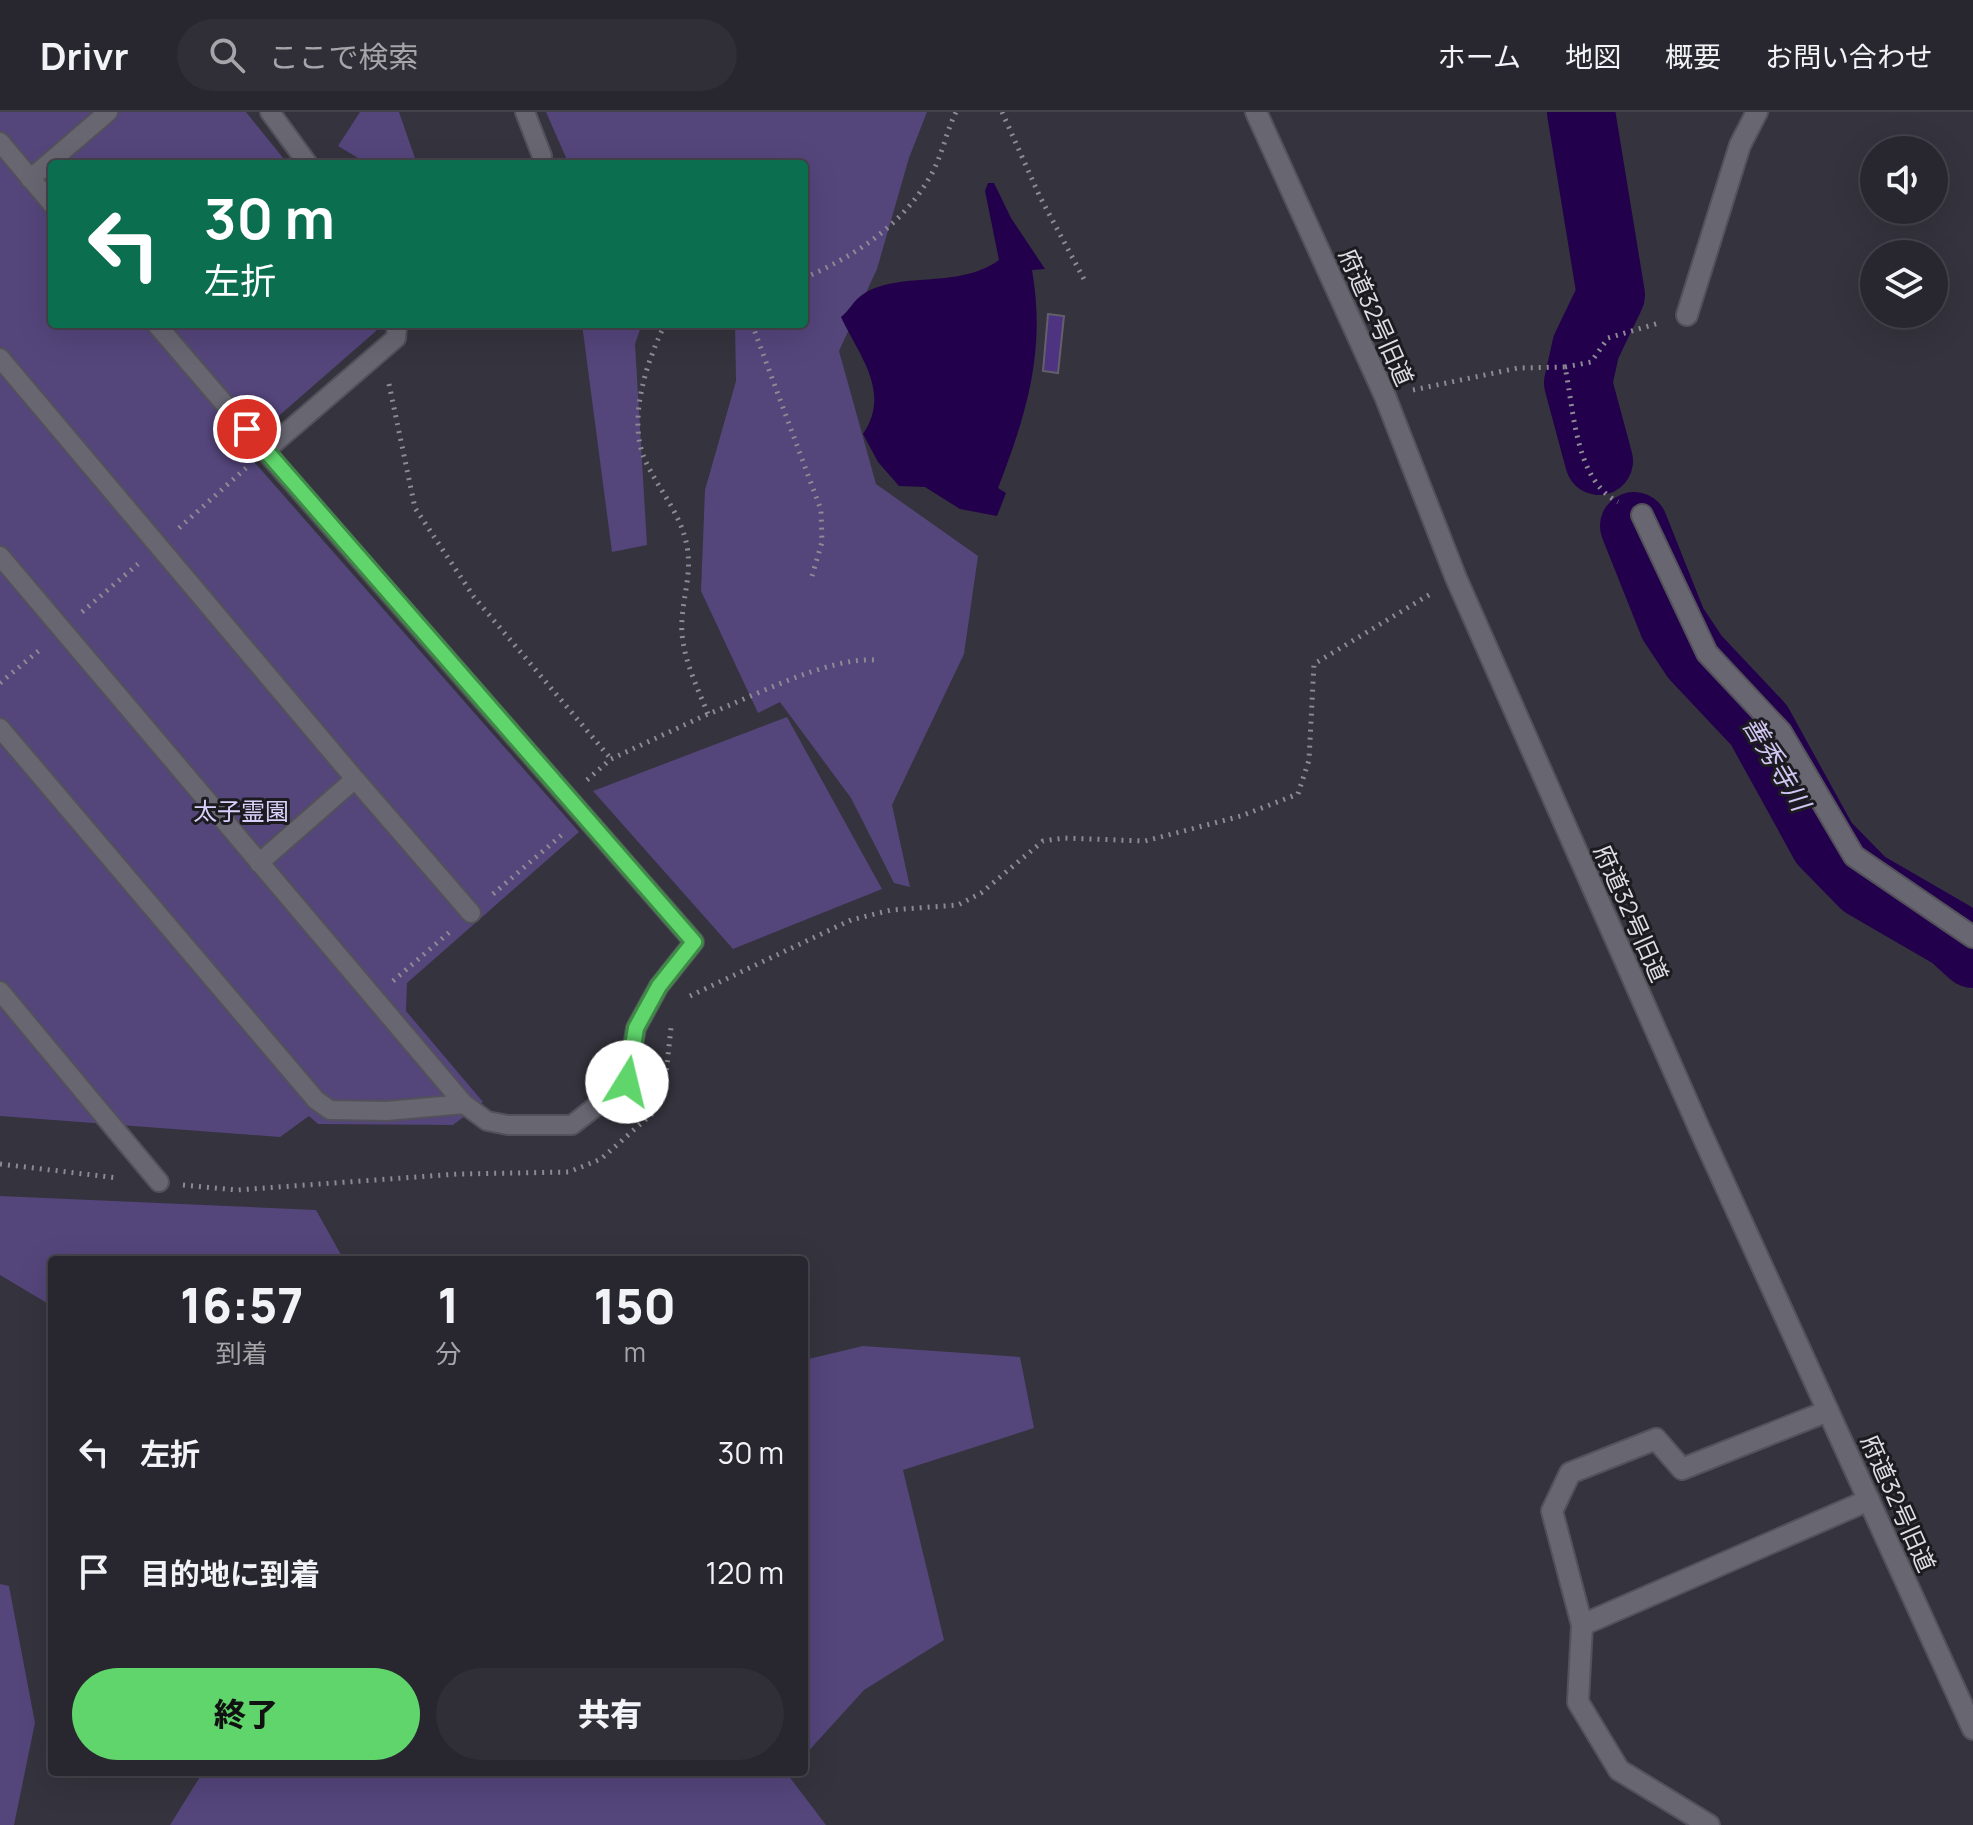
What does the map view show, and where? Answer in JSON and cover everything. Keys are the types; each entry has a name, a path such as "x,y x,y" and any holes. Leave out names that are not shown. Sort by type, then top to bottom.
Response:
{"street":[{"name":"府道32号旧道","path":"1256,112 1385,396 1456,578 1973,1729"},
{"path":"1687,315 1740,145 1757,112"},
{"path":"1642,515 1707,653 1781,732 1854,856 1973,937"},
{"path":"1709,1825 1619,1770 1578,1702 1582,1625 1552,1511 1570,1473 1656,1439 1682,1469 1828,1411"},
{"path":"1582,1625 1869,1500"}],"lane":[{"path":"52,160 108,112"},
{"path":"525,112 542,156"},
{"path":"278,116 306,160"},
{"path":"0,142 48,199"},
{"path":"30,179 48,164"},
{"path":"0,556 464,1104 487,1121 508,1125 572,1125 627,1082 636,1028 659,986 694,942 159,328"},
{"path":"265,451 396,338 397,328"},
{"path":"0,358 471,913"},
{"path":"0,728 316,1100 330,1110 387,1111 464,1104"},
{"path":"259,863 355,779"},
{"path":"0,991 159,1182"}],"path":[{"path":"808,276 843,261 896,223 931,175 956,112"},
{"path":"1002,112 1040,197 1085,281"},
{"path":"1385,396 1518,368 1591,362 1608,338 1687,315"},
{"path":"663,328 651,354 638,438 684,537 688,553 682,631 686,656 708,714"},
{"path":"753,328 821,510 822,542 812,576"},
{"path":"1568,365 1583,454 1602,494 1642,515"},
{"path":"389,384 415,508 474,597 611,759"},
{"path":"0,683 265,451"},
{"path":"681,1007 691,995 851,920 891,910 958,905 981,893 1043,841 1064,838 1145,841 1241,816 1298,794 1309,760 1314,664 1456,578"},
{"path":"568,797 611,759 708,714 829,668 859,659 876,660"},
{"path":"0,1164 237,1190 458,1174 569,1172 601,1159 654,1112 666,1074 672,1018"}],"green space":[{"name":"太子霊園","path":"0,112 246,112 285,160 48,160 48,328 376,328 242,448 579,832 407,983 406,1011 483,1102 453,1125 318,1124 309,1116 280,1137 0,1116"},
{"path":"360,112 399,112 416,160 361,160 338,146"},
{"path":"546,112 927,112 909,158 877,269 839,351 876,484 978,556 964,654 892,805 910,887 894,883 851,798 780,702 758,713 701,591 705,490 736,381 735,328 808,328 808,160 567,160"},
{"path":"583,328 641,328 635,344 647,545 612,552"},
{"path":"787,717 882,889 733,949 593,791"},
{"path":"0,1196 316,1210 342,1256 48,1256 48,1304 0,1275"},
{"path":"863,1346 1020,1357 1034,1428 903,1470 944,1640 864,1690 808,1752 808,1359"},
{"path":"0,1584 9,1586 35,1723 14,1825 0,1825"},
{"path":"201,1776 789,1776 826,1825 170,1825"}],"shaded area":[{"path":"988,183 994,183 1011,218 1045,269 1032,270 1037,327 1035,354 1018,434 998,488 1006,493 997,516 960,509 925,487 899,486 878,462 863,434 871,418 873,388 863,359 841,317 859,297 877,288 893,283 965,275 999,260 985,191"}],"building":[{"path":"1048,314 1064,316 1058,373 1043,371"}],"waterway":[{"name":"善秀寺川","path":"1581,112 1611,295 1586,347 1578,383 1599,461"},
{"name":"善秀寺川","path":"1634,526 1673,624 1695,657 1759,725 1824,843 1864,884 1952,935 1973,954"}],"route":[{"path":"247,429 694,942 659,986 636,1028 627,1082"}]}
